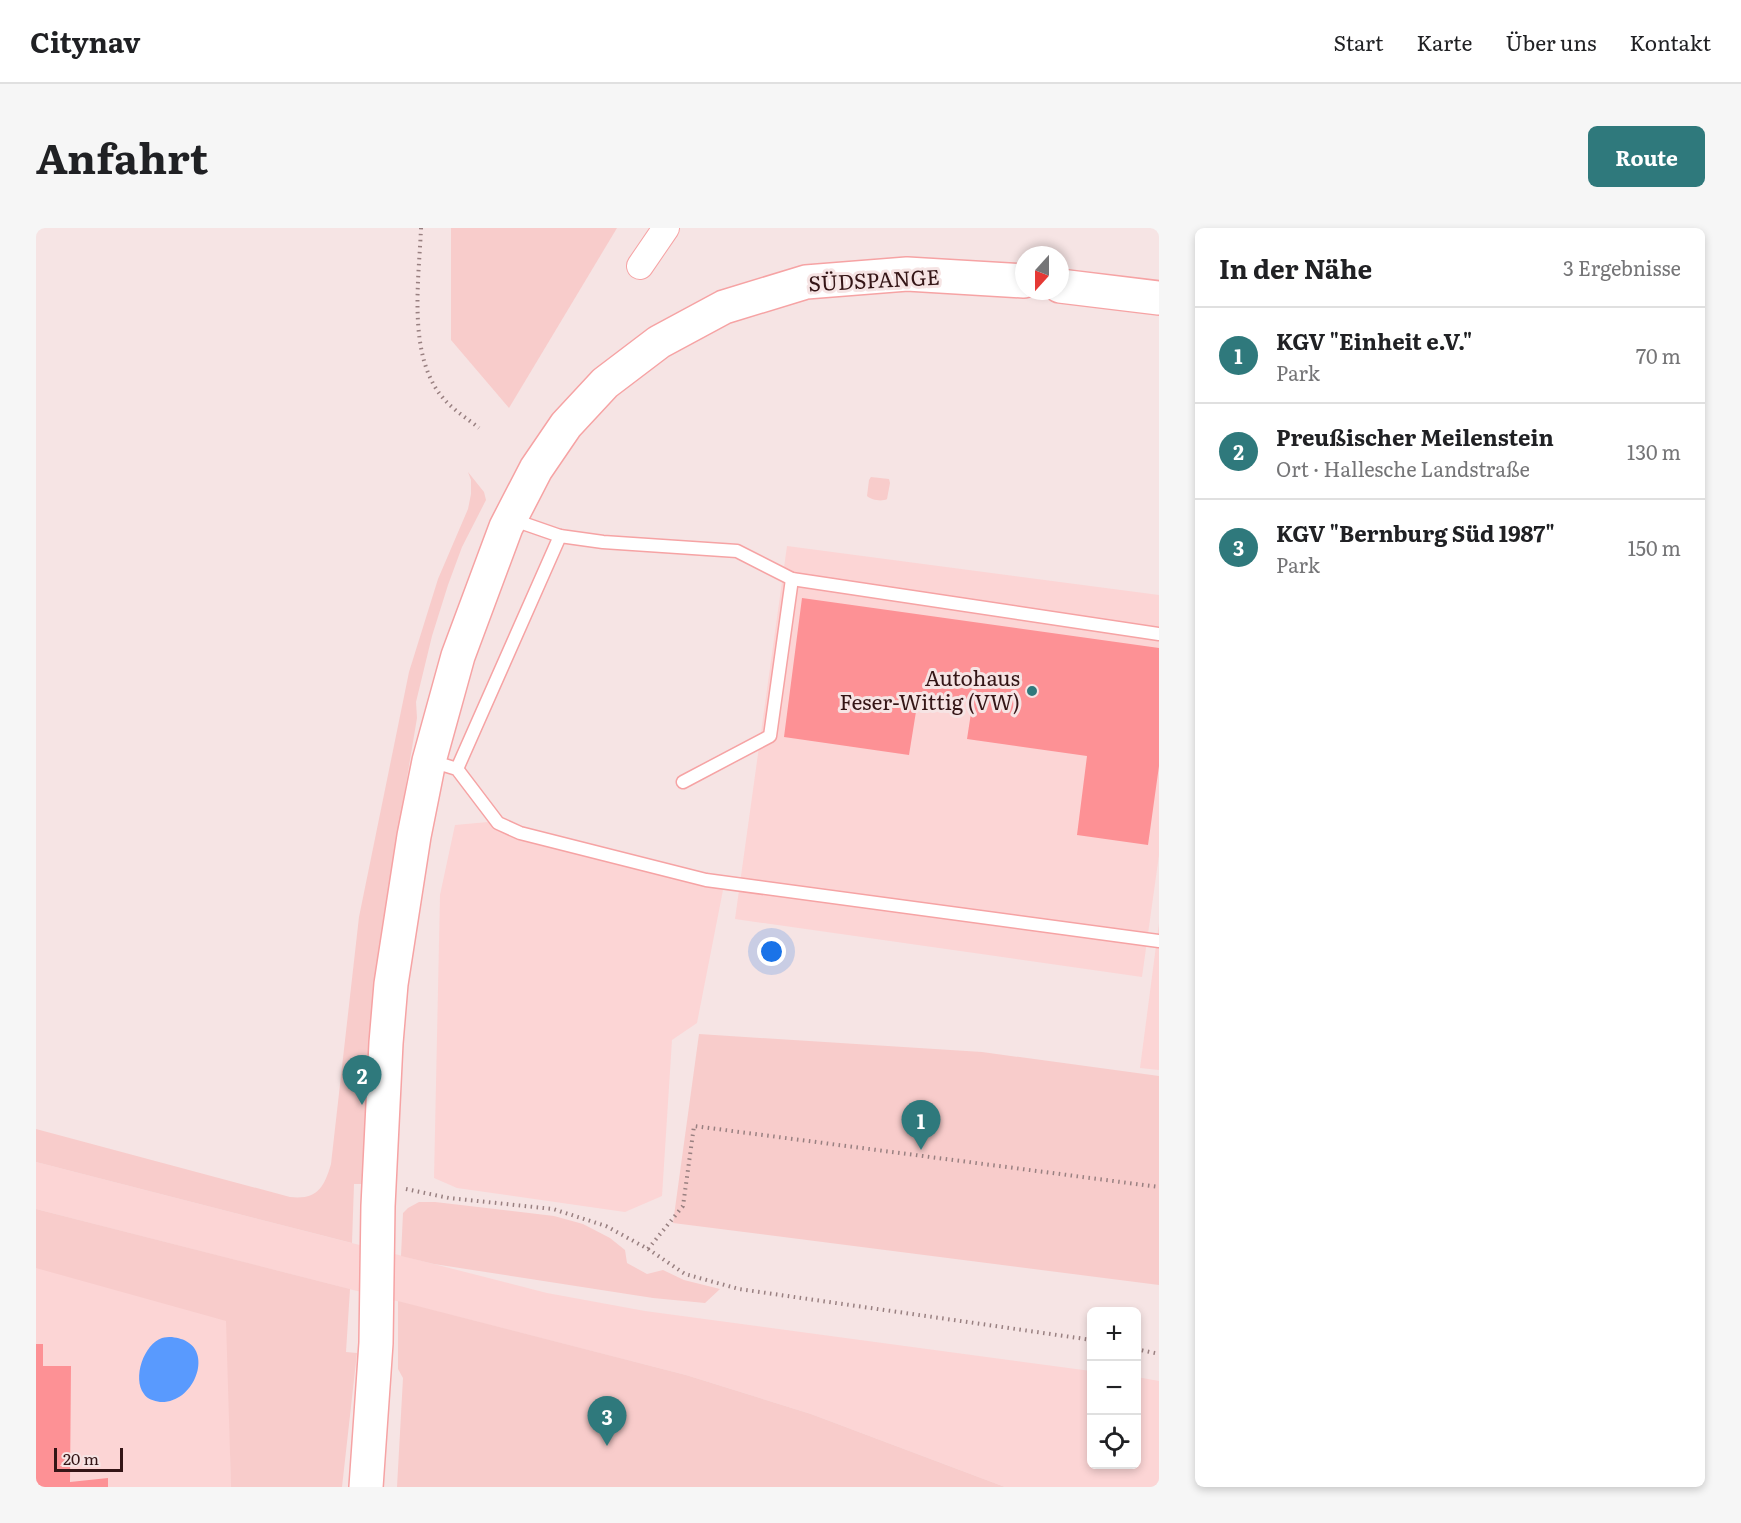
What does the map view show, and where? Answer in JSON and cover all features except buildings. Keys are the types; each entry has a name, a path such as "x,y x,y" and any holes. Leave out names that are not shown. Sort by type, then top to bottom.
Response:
{"main road":[{"name":"SÜDSPANGE","path":"366,1487 376,1343 379,1195 391,984 414,836 443,765 446,698 472,615 509,519 536,469 566,425 605,383 659,342 724,307 806,282 907,274 1015,280"},
{"path":"1069,286 1159,298"}],"street":[{"path":"640,266 666,228"}],"lane":[{"path":"509,519 560,536 603,542 737,551 792,579 1159,634"},
{"path":"560,536 443,765 498,823 520,832 706,880 1159,941"},
{"path":"683,782 770,736 792,579"}],"path":[{"path":"421,228 418,317 424,366 443,398 479,428"},
{"path":"648,1249 683,1206 694,1126 1159,1187"},
{"path":"379,1195 449,1198 553,1209 606,1226 648,1249 685,1274 739,1289 1087,1339"},
{"path":"1141,1350 1159,1354"}],"shaded area":[{"path":"451,228 617,228 509,408 451,340"},
{"path":"468,472 484,492 486,500 462,547 448,585 432,636 416,702 417,718 384,916 375,987 365,1184 354,1184 352,1243 36,1162 36,1129 290,1197 313,1194 322,1186 331,1164 359,917 409,672 438,579 468,509 471,480"},
{"path":"871,477 889,479 887,499 877,500 867,496"},
{"path":"787,546 1159,595 1159,855 1142,977 735,919"},
{"path":"488,822 519,839 723,890 697,1023 672,1040 662,1196 625,1212 457,1188 434,1178 440,895 455,825"},
{"path":"1159,923 1159,1070 1140,1068"},
{"path":"699,1034 982,1052 1159,1076 1159,1285 673,1223"},
{"path":"36,1162 547,1293 645,1311 1087,1370 1087,1469 1141,1469 1141,1378 1159,1381 1159,1487 1005,1487 811,1414 686,1375 36,1209"},
{"path":"419,1202 554,1216 583,1224 610,1238 625,1250 627,1263 647,1274 663,1270 684,1280 720,1289 705,1303 653,1298 434,1264 401,1256 403,1213"},
{"path":"36,1209 350,1289 346,1352 357,1353 342,1487 231,1487 226,1321 36,1268"},
{"path":"36,1248 227,1294 231,1487 36,1487"},
{"path":"398,1301 686,1375 811,1414 1005,1487 397,1487 403,1378 398,1369"}],"water":[{"path":"172,1337 189,1343 195,1350 198,1369 195,1379 181,1396 171,1401 155,1401 145,1396 141,1387 139,1379 142,1362 145,1354 156,1341"}],"place":[{"name":"Autohaus Feser-Wittig (VW)","path":"1032,691"},
{"name":"Preußischer Meilenstein","path":"362,1105"},
{"name":"KGV \"Einheit e.V.\"","path":"921,1150"},
{"name":"KGV \"Bernburg Süd 1987\"","path":"607,1446"}]}
